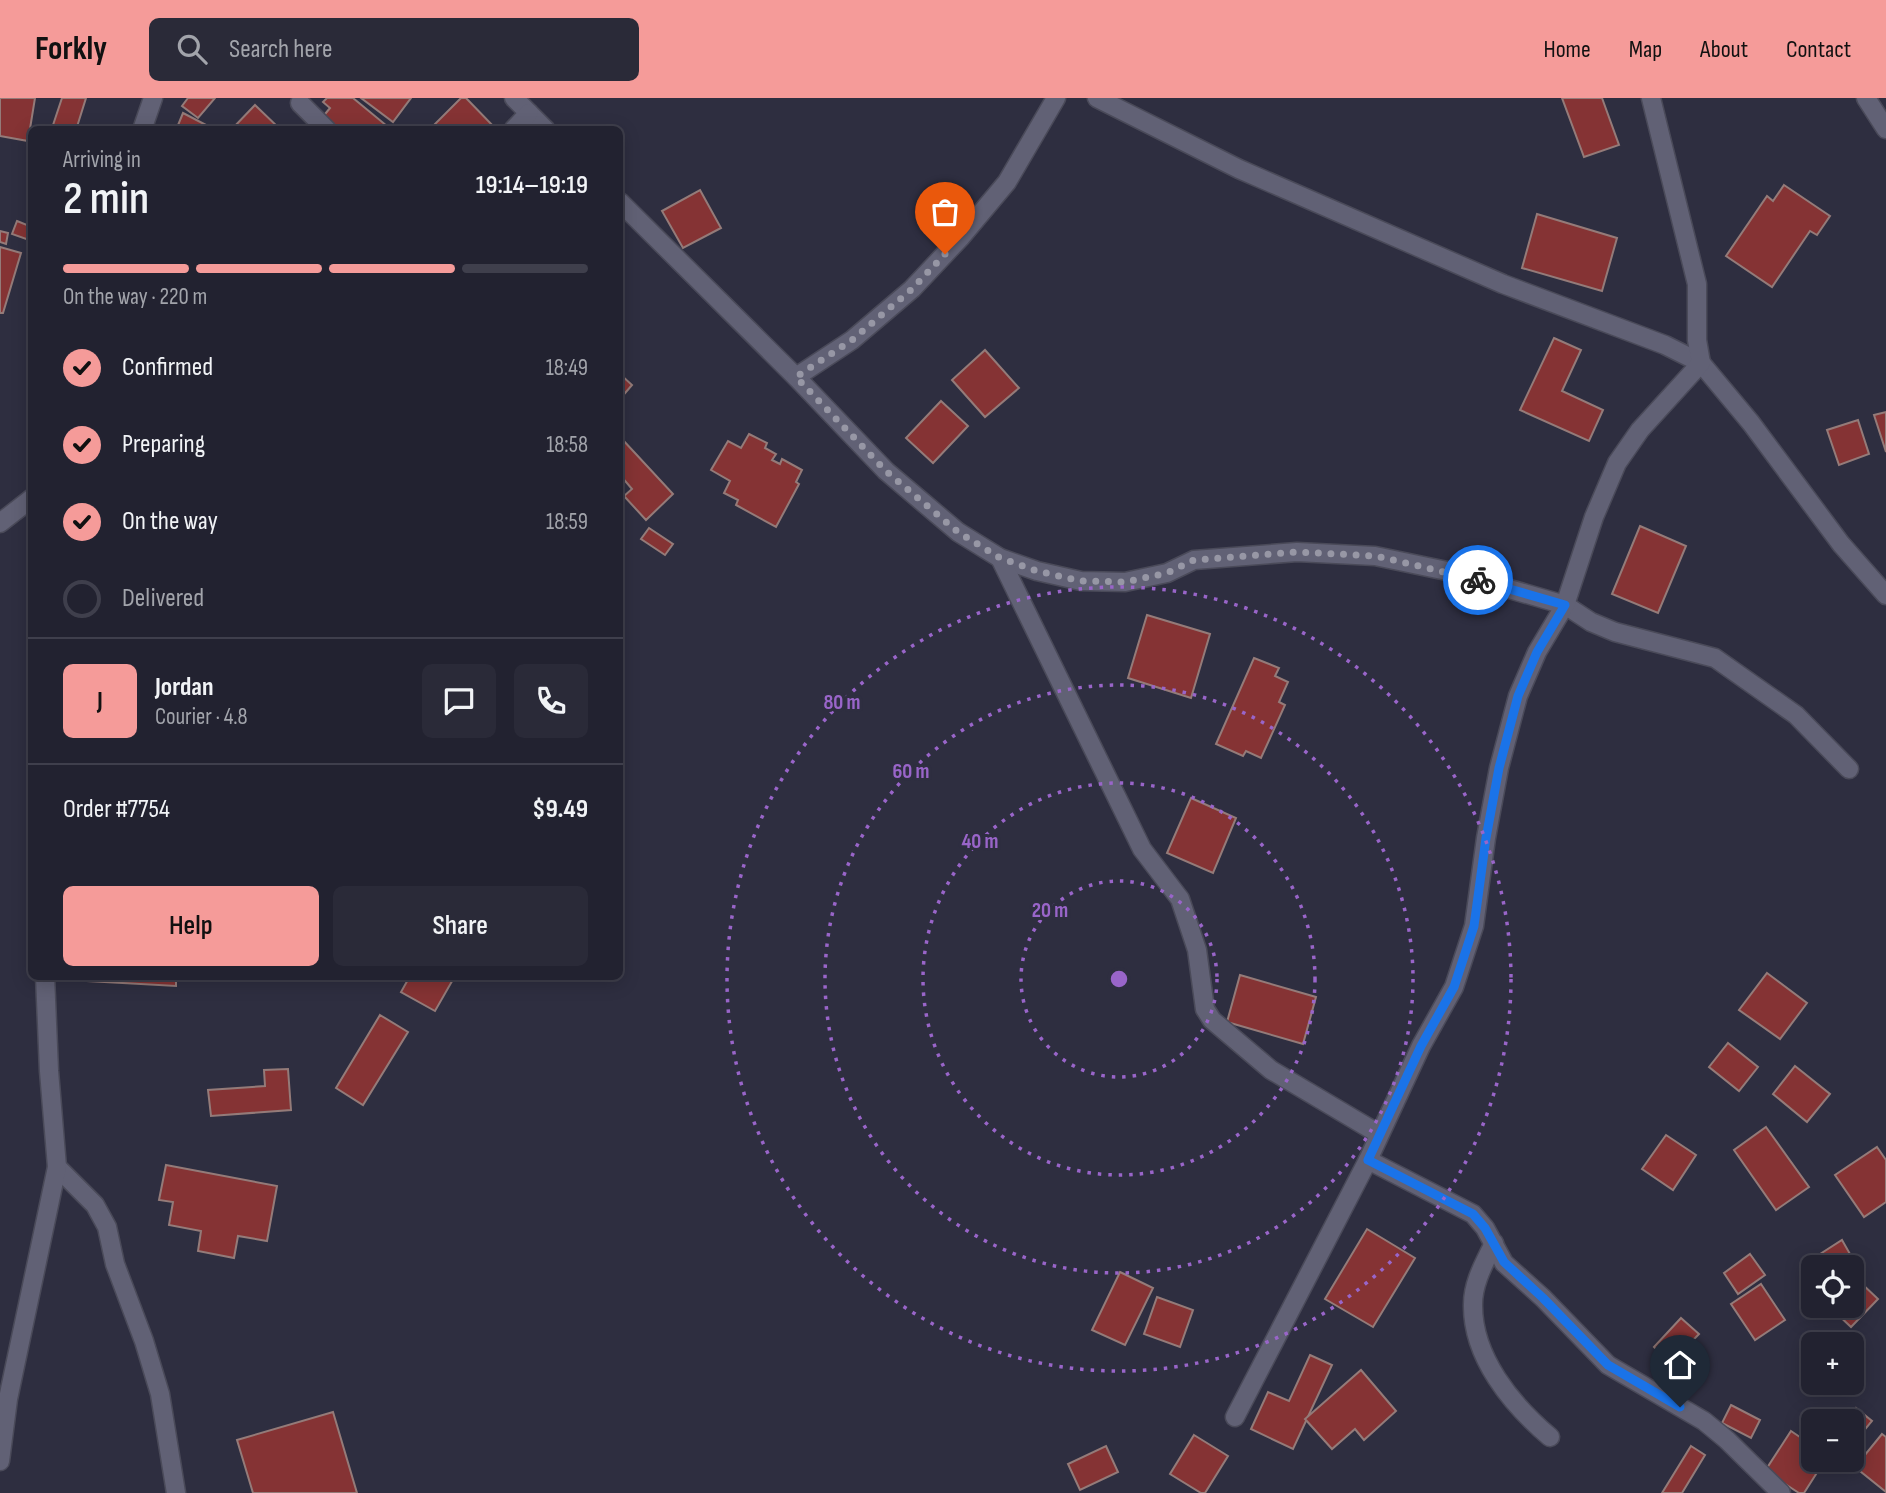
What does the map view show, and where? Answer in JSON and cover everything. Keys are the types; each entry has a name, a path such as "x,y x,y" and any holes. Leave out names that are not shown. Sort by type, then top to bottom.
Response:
{"street":[{"path":"143,126 153,98"},
{"path":"514,98 542,126"},
{"path":"796,377 852,340 912,289 961,237 1007,182 1056,98"},
{"path":"1097,98 1239,169 1503,284 1665,345 1701,363 1751,424 1841,544 1886,595"},
{"path":"1651,98 1697,284 1697,340 1701,363"},
{"path":"1867,100 1886,110"},
{"path":"1867,100 1886,130"},
{"path":"300,103 323,126"},
{"path":"517,126 529,113"},
{"path":"623,205 886,471 958,532 1000,558 1037,571 1081,581 1125,582 1167,573 1194,560 1297,552 1376,556 1447,571 1565,605 1591,622 1615,632 1715,658 1796,715 1849,769"},
{"path":"1235,1417 1368,1160 1421,1046 1454,987 1474,926 1499,768 1518,696 1537,652 1565,605 1594,517 1617,463 1640,430 1701,363"},
{"path":"0,523 28,501"},
{"path":"1000,558 1142,849 1180,899 1197,950 1205,1009 1212,1020 1272,1070 1379,1133"},
{"path":"0,1461 8,1399 57,1167 45,980"},
{"path":"1368,1160 1473,1214 1485,1228 1504,1262 1608,1365 1704,1421 1781,1493"},
{"path":"57,1167 95,1205 107,1227 115,1264 160,1394 176,1493"},
{"path":"1494,1243 1477,1279 1473,1303 1474,1321 1493,1373 1530,1420 1550,1437"}],"building":[{"path":"0,98 35,98 30,126 28,126 28,141 0,136"},
{"path":"62,98 86,98 77,126 53,126"},
{"path":"188,98 215,98 198,118 182,106"},
{"path":"327,98 353,98 387,126 329,126 321,119 330,108 323,102"},
{"path":"361,98 411,98 393,122"},
{"path":"461,98 466,98 493,126 433,126"},
{"path":"1562,98 1602,98 1619,145 1584,157"},
{"path":"255,105 277,126 235,126"},
{"path":"183,113 208,126 178,126"},
{"path":"1784,185 1830,216 1817,235 1810,231 1772,287 1726,256 1767,196 1773,201"},
{"path":"700,190 721,228 683,248 662,211"},
{"path":"1537,214 1617,238 1602,291 1522,268"},
{"path":"17,221 28,225 28,240 12,234"},
{"path":"0,231 8,233 6,244 0,242"},
{"path":"0,247 21,253 3,313 0,313"},
{"path":"1554,338 1581,350 1562,391 1603,410 1589,441 1520,410"},
{"path":"985,350 1019,388 985,417 952,380"},
{"path":"623,377 632,385 623,396"},
{"path":"941,401 968,426 933,463 906,438"},
{"path":"1886,412 1886,452 1874,415"},
{"path":"1858,420 1869,454 1839,465 1827,430"},
{"path":"749,434 767,443 765,448 776,454 772,460 780,464 782,459 802,470 796,482 799,484 776,527 736,505 738,500 724,493 730,481 711,470 728,441 741,448"},
{"path":"623,440 673,494 646,520 624,496 632,489 623,478"},
{"path":"1640,526 1686,546 1658,613 1612,594"},
{"path":"649,528 673,544 665,555 641,539"},
{"path":"1147,615 1210,634 1191,698 1128,678"},
{"path":"1254,658 1279,668 1275,676 1288,682 1279,702 1285,705 1261,758 1246,751 1243,756 1216,744"},
{"path":"1191,798 1236,818 1213,873 1167,853"},
{"path":"1767,973 1807,1003 1780,1039 1739,1010"},
{"path":"1240,975 1316,997 1303,1044 1227,1022"},
{"path":"69,980 176,980 176,986"},
{"path":"408,980 453,980 435,1011 401,992"},
{"path":"380,1015 408,1032 363,1105 336,1088"},
{"path":"1728,1043 1758,1067 1739,1091 1709,1067"},
{"path":"1795,1066 1830,1094 1807,1122 1773,1094"},
{"path":"288,1069 291,1110 211,1116 208,1090 265,1086 264,1070"},
{"path":"1766,1127 1809,1187 1776,1210 1734,1150"},
{"path":"1666,1135 1696,1155 1673,1190 1642,1169"},
{"path":"1877,1147 1886,1160 1886,1202 1864,1217 1835,1175"},
{"path":"166,1165 277,1186 267,1241 238,1236 234,1258 198,1251 201,1231 169,1225 173,1202 159,1200"},
{"path":"1367,1229 1415,1258 1373,1327 1325,1299"},
{"path":"1842,1240 1851,1255 1819,1255"},
{"path":"1750,1254 1765,1275 1738,1294 1724,1273"},
{"path":"1120,1272 1153,1288 1125,1345 1092,1330"},
{"path":"1761,1284 1785,1320 1755,1340 1731,1304"},
{"path":"1864,1286 1878,1299 1864,1314"},
{"path":"1157,1297 1193,1310 1180,1347 1144,1334"},
{"path":"1681,1318 1699,1334 1671,1363 1654,1347"},
{"path":"1841,1318 1860,1318 1851,1327"},
{"path":"1310,1355 1332,1365 1293,1449 1251,1429 1268,1392 1289,1401"},
{"path":"1361,1370 1396,1411 1364,1440 1355,1429 1332,1449 1305,1419"},
{"path":"1731,1405 1760,1420 1751,1438 1722,1423"},
{"path":"333,1412 357,1493 253,1493 237,1440"},
{"path":"1864,1414 1872,1421 1864,1431"},
{"path":"1791,1431 1801,1438 1801,1472 1817,1472 1804,1493 1799,1493 1765,1471"},
{"path":"1882,1434 1886,1437 1886,1492 1861,1472 1864,1472 1864,1456"},
{"path":"1194,1435 1228,1456 1205,1493 1170,1474"},
{"path":"1106,1446 1118,1472 1080,1490 1068,1464"},
{"path":"1691,1446 1705,1455 1682,1493 1662,1493"}],"way so far":[{"path":"945,254 912,289 852,340 796,377 886,471 958,532 1000,558 1037,571 1081,581 1125,582 1167,573 1194,560 1297,552 1376,556 1478,580"}],"route":[{"path":"1478,580 1565,605 1537,652 1518,696 1499,768 1474,926 1454,987 1421,1046 1368,1160 1473,1214 1485,1228 1504,1262 1608,1365 1680,1407"}]}
